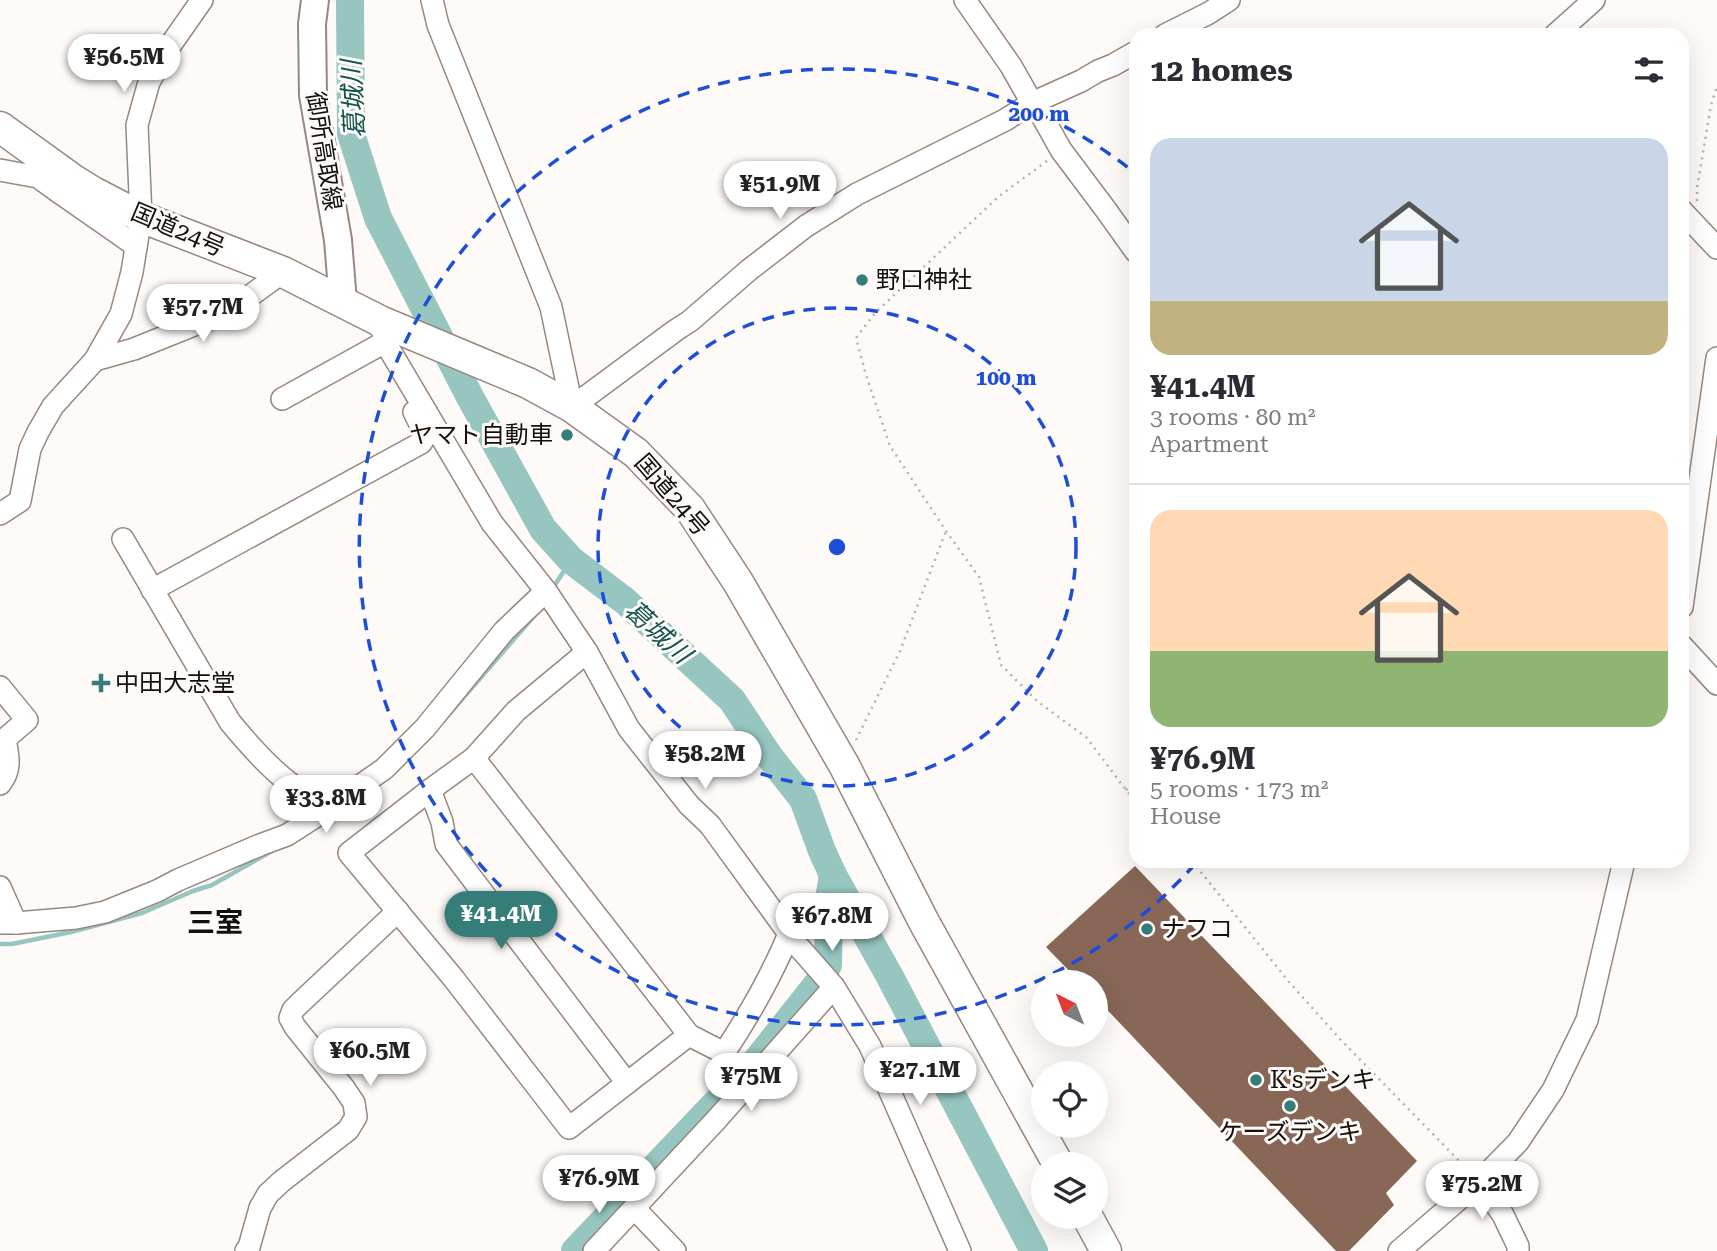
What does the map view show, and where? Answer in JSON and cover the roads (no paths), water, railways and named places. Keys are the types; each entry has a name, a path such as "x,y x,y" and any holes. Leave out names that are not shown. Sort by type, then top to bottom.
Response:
{"highway":[{"name":"国道24号","path":"0,127 66,186 93,192 141,216 283,272 343,302 388,335 528,383 572,407 636,453 690,509 738,582 844,765 924,922 1051,1152"},
{"path":"1094,1229 1106,1251"}],"main road":[{"name":"御所高取線","path":"315,0 312,24 313,95 338,240 343,302"}],"street":[{"path":"0,514 20,501 30,449 53,406 95,360 121,314 141,216 137,125 149,82 167,50 202,0"},
{"path":"432,0 438,25 551,307 572,407 690,321 806,226 857,194 1129,56"},
{"path":"965,0 1011,66 1061,150 1129,241"},
{"path":"1179,28 1229,0"},
{"path":"1563,28 1594,0"},
{"path":"0,170 38,177 66,186 136,246"},
{"path":"1689,219 1717,248"},
{"path":"95,360 134,349 229,311 283,272"},
{"path":"282,399 388,335"},
{"path":"152,590 421,443 425,437 421,426 392,372 388,335"},
{"path":"388,335 492,523 546,591 587,652 629,729 689,805 710,825 793,940 834,987 870,1046 960,1251"},
{"path":"1689,557 1717,358"},
{"path":"122,539 230,722 251,747 281,775 306,793 333,804"},
{"path":"0,887 8,923 76,918 105,912 287,835 384,769 425,728 504,631 546,591"},
{"path":"587,652 516,711 474,758 349,853 454,979 569,1128 689,1035"},
{"path":"1689,654 1717,684"},
{"path":"0,687 27,720 5,739 9,766 0,784"},
{"path":"474,758 689,1035 724,1053 793,940"},
{"path":"430,790 442,822 446,844 627,1083"},
{"path":"1399,1251 1480,1181 1518,1142 1553,1090 1587,1020 1622,868"},
{"path":"246,1251 260,1208 268,1194 348,1130 356,1117 354,1102 295,1027 290,1018 291,1014 398,911"},
{"path":"594,1251 717,1119 834,987"},
{"path":"1480,1181 1503,1215 1518,1251"},
{"path":"634,1208 675,1251"}],"waterway":[{"name":"葛城川","path":"350,0 351,134 378,218 470,397 543,529 571,560 625,601 732,700 769,756 803,799 833,875 889,975 1034,1251"},
{"path":"553,588 571,560"},
{"path":"444,720 535,615"},
{"path":"348,806 378,785"},
{"path":"0,944 71,932 142,913 212,885 272,851"},
{"path":"575,1251 758,1059 822,978 828,965 829,899 833,875"}],"place":[{"name":"野口神社","path":"862,280"},
{"name":"ヤマト自動車","path":"567,435"},
{"name":"中田大志堂","path":"101,683"},
{"name":"ナフコ","path":"1147,929"},
{"name":"K'sデンキ","path":"1256,1080"},
{"name":"ケーズデンキ","path":"1290,1106"}],"district":[{"name":"三室","path":"215,922"}]}
